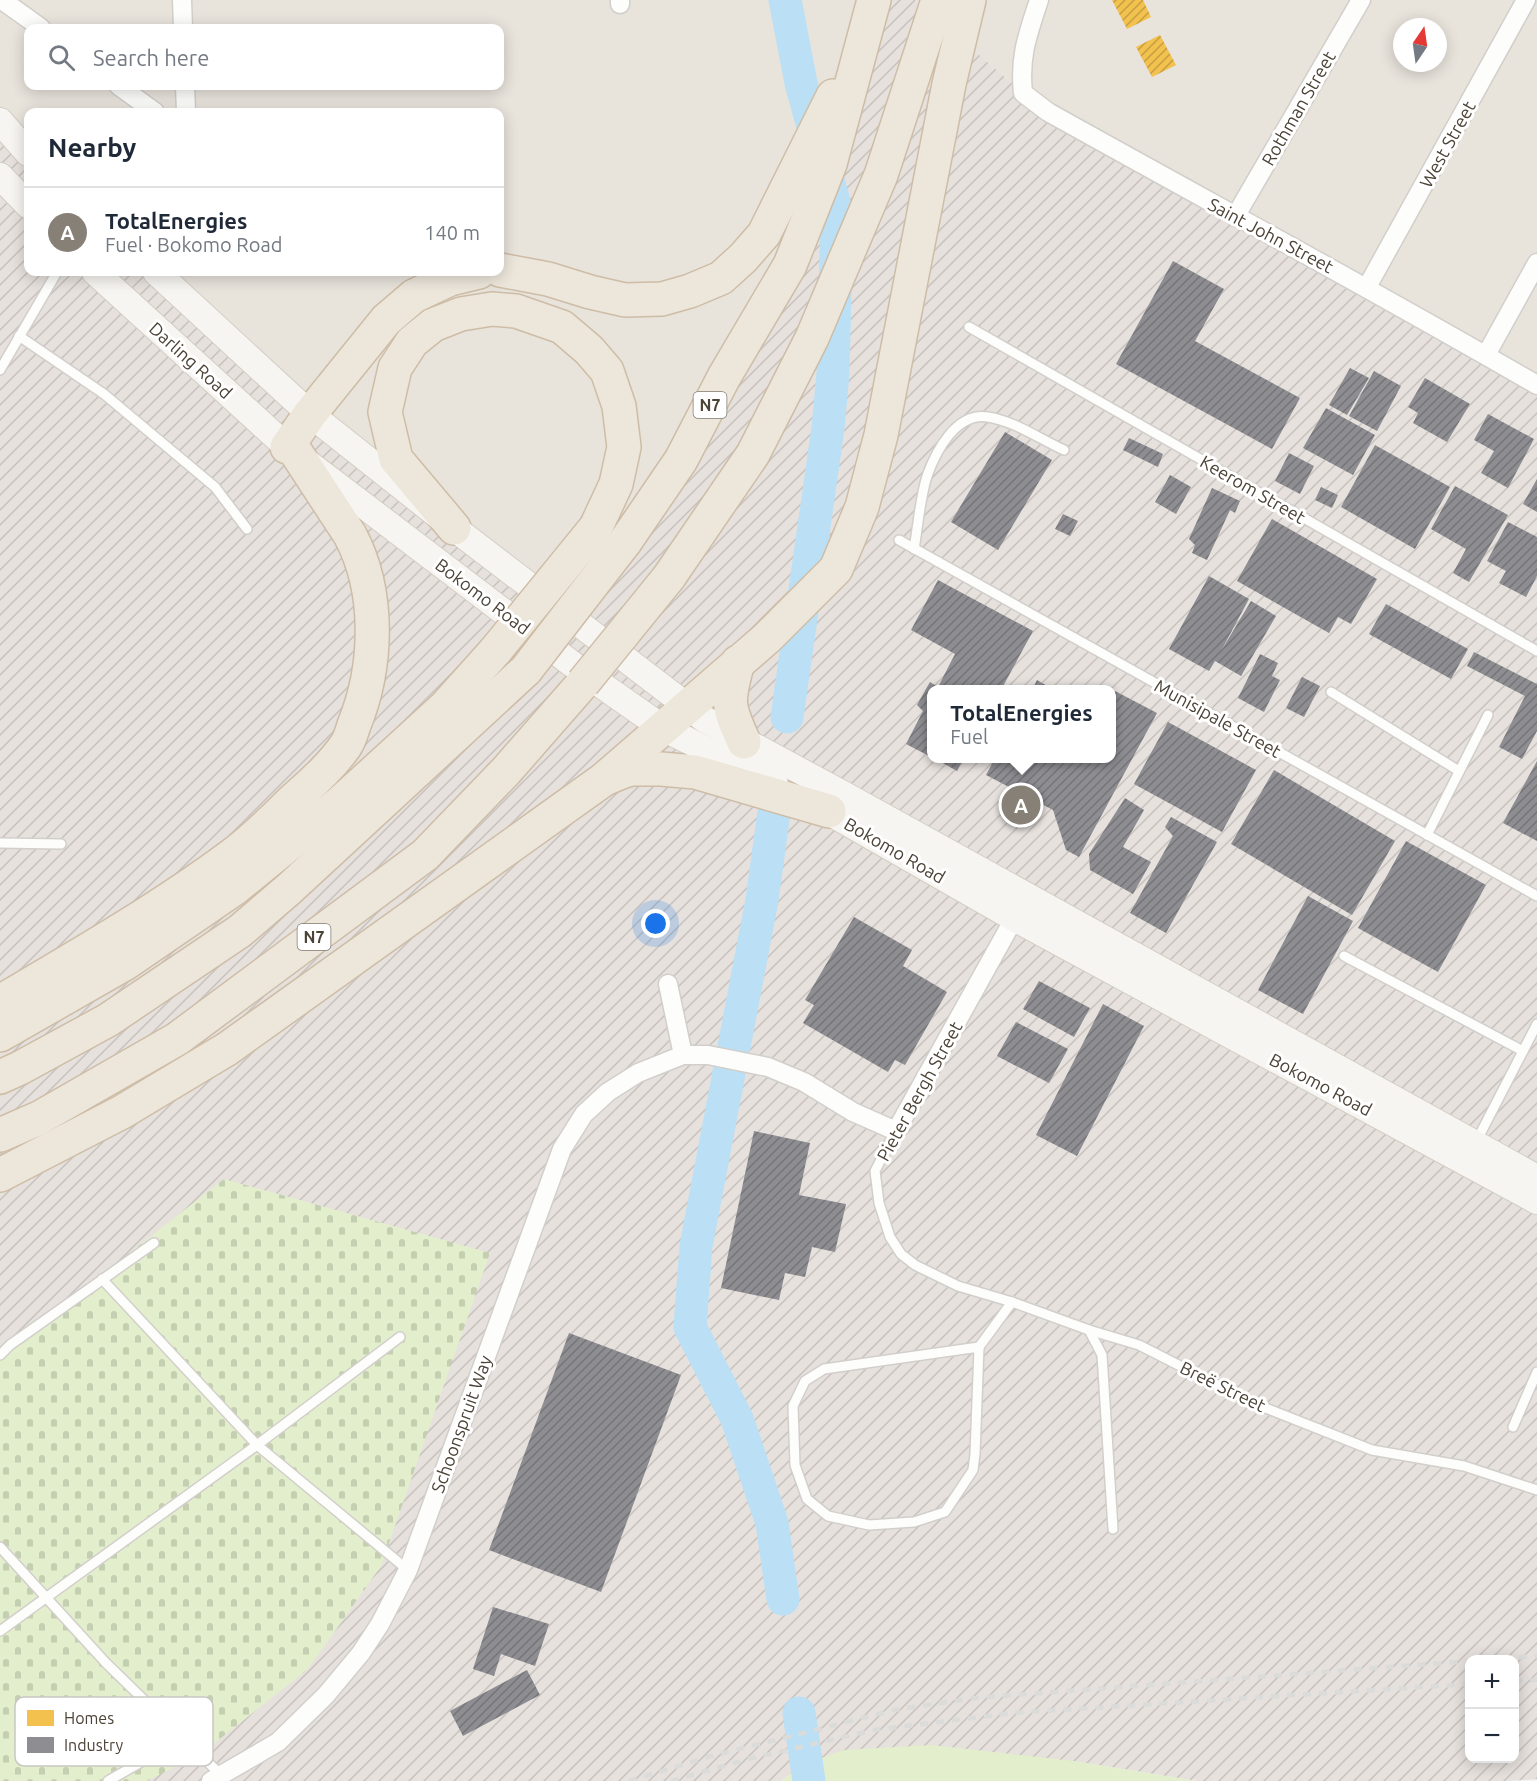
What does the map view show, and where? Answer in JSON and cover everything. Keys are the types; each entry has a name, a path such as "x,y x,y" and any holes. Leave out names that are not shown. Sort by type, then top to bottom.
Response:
{"highway":[{"name":"N7","path":"0,1077 108,1020 240,931 289,890 526,670 625,542 681,460 724,377 790,265 830,164 874,0"},
{"name":"N7","path":"0,1135 39,1118 177,1039 425,855 506,771 583,683 669,578 753,454 812,338 881,175 938,0"},
{"path":"0,1175 122,1112 227,1049 603,780 767,638 836,569 862,507 881,435 949,84 969,0"},
{"path":"504,271 548,279 625,300 662,299 690,291 721,278 764,234 864,33"},
{"path":"0,1002 162,903 233,855 326,769 346,744 362,705 369,675 372,627 368,584 350,535 292,451 310,414 386,320 414,296 450,279 463,276"},
{"path":"0,1035 126,963 234,889 351,794 445,707 496,650 596,527 616,484 624,447 620,405 606,371 589,350 561,327 516,311 492,309 461,314 433,325 412,342 395,368 386,412 396,459 454,528"},
{"path":"738,662 731,686 729,704 744,742"},
{"path":"603,780 632,769 695,772 829,812"}],"main road":[{"path":"0,121 24,148"},
{"path":"0,176 24,201"},
{"name":"Darling Road","path":"99,276 292,451"},
{"path":"160,276 310,414"},
{"name":"Bokomo Road","path":"310,414 454,528 674,717 704,720 1028,896 1470,1153 1537,1201"},
{"name":"Bokomo Road","path":"292,451 580,670 674,717 829,812 1014,918 1470,1153 1537,1178"}],"street":[{"path":"2,0 35,24"},
{"path":"182,0 183,24"},
{"name":"Saint John Street","path":"1039,0 1023,52 1021,74 1023,93 1048,112 1235,217 1367,287 1537,385"},
{"name":"Rothman Street","path":"1235,217 1361,0"},
{"name":"West Street","path":"1367,287 1526,0"},
{"path":"124,90 149,108"},
{"path":"185,90 186,108"},
{"path":"1486,355 1537,263"},
{"name":"Pieter Bergh Street","path":"896,1131 1028,896"},
{"path":"668,984 683,1055"},
{"name":"Schoonspruit Way","path":"216,1778 278,1742 326,1695 362,1653 380,1624 408,1570 562,1149 584,1114 608,1092 638,1073 683,1055 708,1055 768,1067 804,1082 853,1112 896,1131"}],"lane":[{"path":"0,370 55,276"},
{"name":"Keerom Street","path":"969,327 1537,651"},
{"path":"19,336 104,394 215,487 247,529"},
{"path":"914,549 927,477 943,444 956,425 969,418 986,417 1007,423 1064,450"},
{"name":"Munisipale Street","path":"899,540 1537,896"},
{"path":"1331,692 1459,771"},
{"path":"1427,835 1488,715"},
{"path":"0,843 61,844"},
{"path":"1344,956 1523,1051"},
{"path":"1470,1153 1537,1024"},
{"name":"Pieter Bergh Street","path":"896,1131 875,1171 879,1203 890,1236 901,1254 915,1264"},
{"path":"0,1355 10,1345 154,1243"},
{"name":"Breë Street","path":"915,1264 958,1286 1139,1345 1253,1403 1372,1450 1464,1466 1537,1490"},
{"path":"102,1279 257,1445 408,1570"},
{"path":"979,1347 824,1368 805,1381 793,1406 795,1465 807,1499 828,1516 869,1524 914,1522 945,1512 973,1470 979,1347 1012,1302"},
{"path":"1089,1330 1102,1355 1113,1529"},
{"path":"0,1631 257,1445 400,1336"},
{"path":"1513,1427 1537,1372"},
{"path":"0,1547 106,1663 141,1697"},
{"path":"108,1781 134,1766"},
{"path":"206,1766 216,1778"}],"shaded area":[{"path":"0,0 874,0 790,265 564,613 161,276 504,276 504,108 24,108 24,148 0,121"},
{"path":"874,0 915,0 1033,101 1537,385 1537,1779 1508,1781 1197,1781 1073,1761 802,1765 781,1781 0,1781 0,121 24,148 24,276 161,276 564,612 790,265"},
{"path":"915,0 1537,0 1537,385 1033,101"}],"green space":[{"path":"224,1179 490,1253 381,1566 308,1669 213,1744 213,1697 15,1697 15,1766 176,1766 147,1781 0,1781 0,1354"},
{"path":"931,1745 1073,1761 1197,1781 781,1781 802,1765 844,1750"}],"building: Homes":[{"path":"1112,0 1143,0 1151,17 1127,29"},
{"path":"1160,35 1176,65 1152,77 1136,47"}],"building: Industry":[{"path":"1173,261 1224,289 1195,341 1300,398 1272,449 1116,364"},
{"path":"1350,368 1369,378 1347,415 1329,405"},
{"path":"1374,371 1401,386 1377,431 1349,416"},
{"path":"1425,378 1470,404 1447,442 1413,423 1418,413 1408,407"},
{"path":"1326,408 1375,435 1353,475 1303,448"},
{"path":"1488,414 1534,439 1508,488 1481,473 1494,451 1474,440"},
{"path":"1005,432 1052,460 998,550 951,522"},
{"path":"1129,438 1163,454 1158,467 1123,450"},
{"path":"1375,445 1450,487 1415,549 1341,507"},
{"path":"1289,453 1314,466 1300,494 1275,481"},
{"path":"1170,475 1191,487 1176,514 1155,502"},
{"path":"1537,479 1537,512 1523,504"},
{"path":"1455,486 1508,515 1469,582 1453,573 1466,549 1431,529"},
{"path":"1321,487 1338,495 1332,508 1315,500"},
{"path":"1212,488 1240,501 1235,513 1230,510 1207,560 1192,553 1195,545 1189,539"},
{"path":"1063,514 1078,521 1070,536 1055,529"},
{"path":"1272,519 1377,579 1351,624 1338,617 1329,633 1237,581"},
{"path":"1508,522 1537,537 1537,576 1526,597 1499,583 1506,571 1487,561"},
{"path":"1209,576 1249,599 1221,651 1251,601 1276,616 1241,676 1215,661 1209,671 1169,649"},
{"path":"938,580 1033,631 1004,685 939,685 955,654 911,630"},
{"path":"1386,604 1468,649 1451,679 1369,634"},
{"path":"1474,652 1537,684 1537,731 1522,759 1499,747 1525,696 1467,666"},
{"path":"1260,654 1278,663 1272,676 1280,680 1264,712 1238,698"},
{"path":"1302,677 1320,686 1304,717 1286,708"},
{"path":"1037,680 1046,685 1034,685"},
{"path":"927,687 927,755 906,744 923,711 917,705"},
{"path":"1116,692 1157,713 1079,857 1066,850 1053,810 986,775 992,763 1116,763"},
{"path":"1168,722 1256,770 1222,832 1134,784"},
{"path":"1537,761 1537,841 1503,823"},
{"path":"943,763 961,763 957,771"},
{"path":"1274,770 1395,841 1352,915 1231,844"},
{"path":"1125,798 1144,810 1123,847 1151,862 1133,894 1090,870 1089,854"},
{"path":"1171,817 1217,842 1166,933 1130,913 1173,836 1165,827"},
{"path":"1406,841 1486,885 1438,972 1358,928"},
{"path":"1308,896 1353,921 1303,1014 1258,990"},
{"path":"854,917 912,950 903,966 947,992 905,1065 895,1060 888,1072 803,1023 814,1005 805,1000"},
{"path":"1039,981 1090,1008 1074,1037 1023,1009"},
{"path":"1103,1004 1144,1026 1077,1156 1036,1135"},
{"path":"1016,1022 1068,1049 1049,1083 997,1056"},
{"path":"754,1131 810,1143 799,1195 846,1204 835,1252 812,1247 805,1277 785,1273 779,1300 721,1288"},
{"path":"569,1333 681,1375 601,1592 489,1550"},
{"path":"493,1607 549,1624 535,1666 501,1654 494,1676 473,1669"},
{"path":"527,1670 540,1695 463,1736 450,1711"}],"waterway":[{"path":"785,0 801,83 837,213 833,373 828,428 787,717"},
{"path":"774,812 762,900 696,1246 690,1327 737,1419 772,1523 783,1599"},
{"path":"799,1713 809,1781"}],"railway":[{"path":"1519,1657 1537,1656"},
{"path":"629,1781 708,1757 894,1710 974,1698 1465,1661"},
{"path":"1519,1681 1537,1680"},
{"path":"671,1781 748,1759 874,1730 1012,1713 1465,1684"}],"place":[{"name":"TotalEnergies","path":"1021,805"}]}
